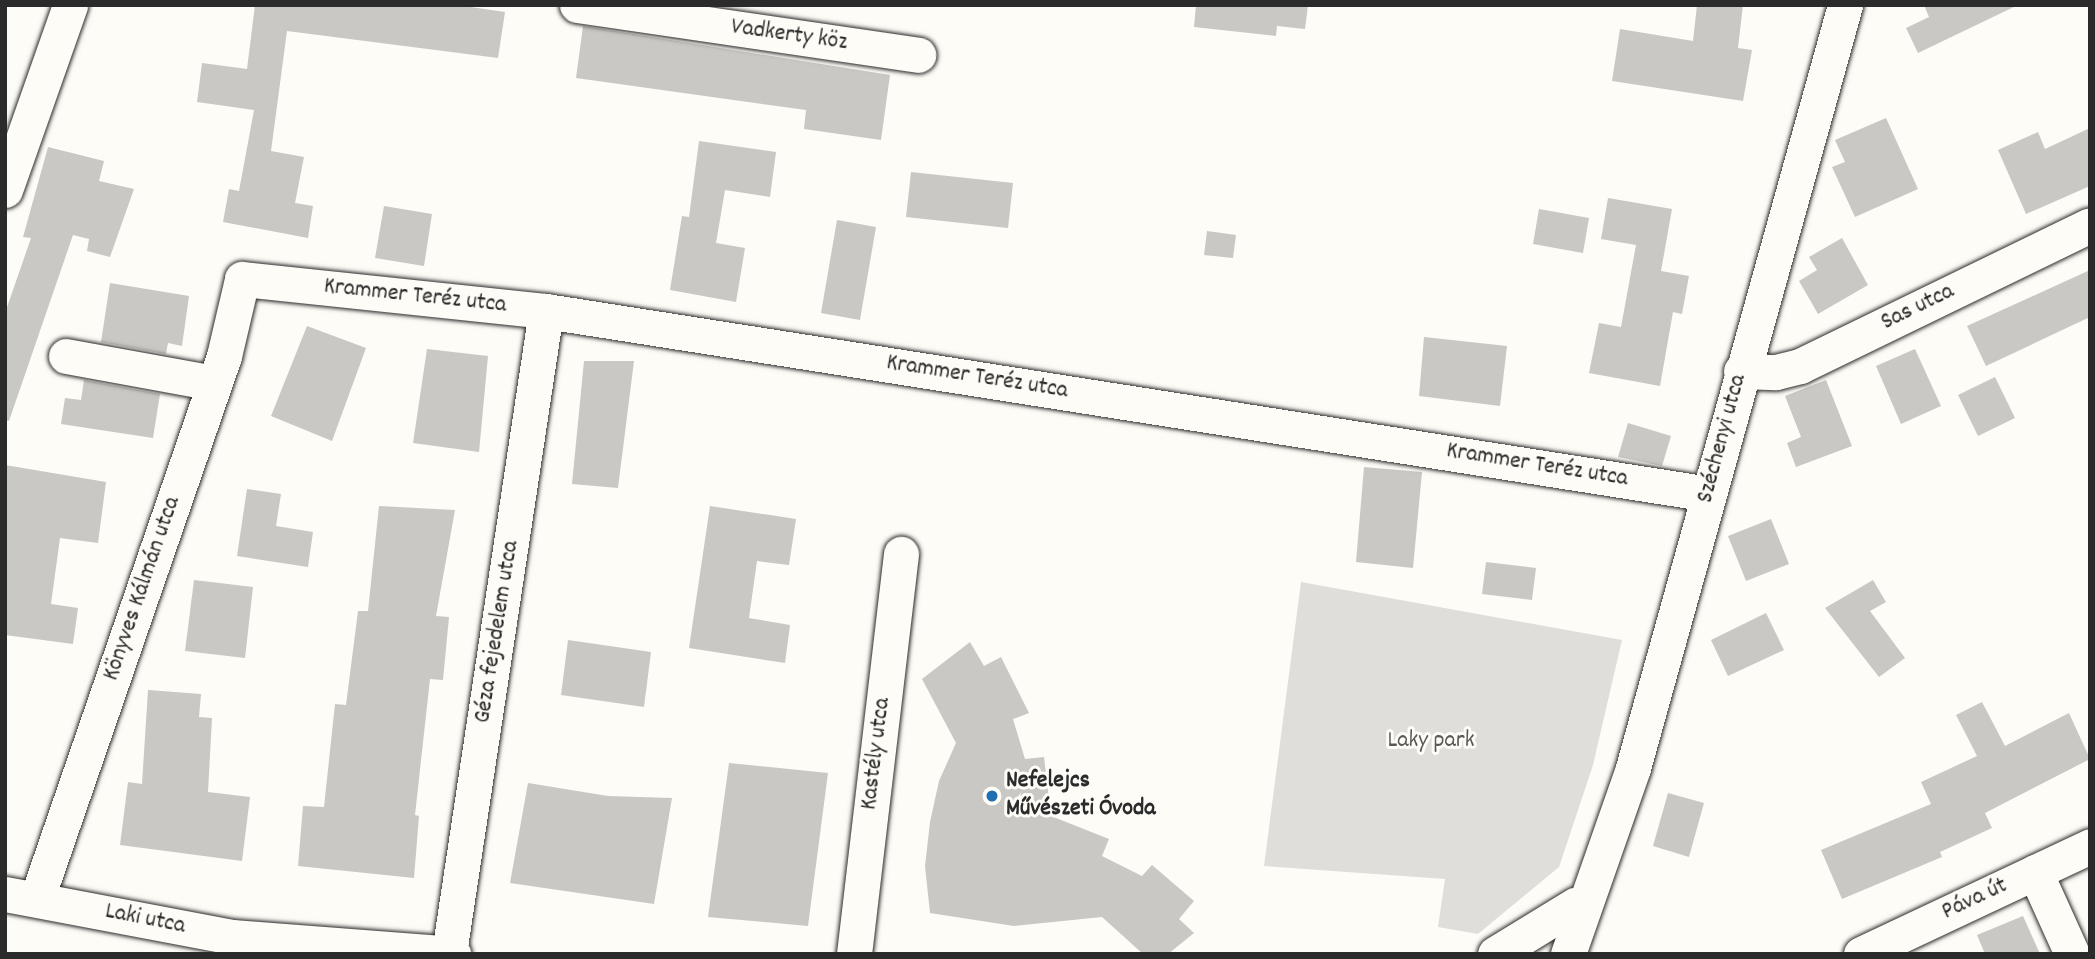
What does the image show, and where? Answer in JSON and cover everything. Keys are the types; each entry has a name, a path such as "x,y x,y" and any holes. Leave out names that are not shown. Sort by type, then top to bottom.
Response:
{"street":[{"path":"5,190 70,5"},
{"name":"Vadkerty köz","path":"577,5 918,55"},
{"name":"Széchenyi utca","path":"1568,954 1599,873 1633,768 1741,371 1845,5"},
{"name":"Sas utca","path":"1741,371 1776,372 1800,366 2090,225"},
{"name":"Krammer Teréz utca","path":"242,279 546,311 1709,494"},
{"name":"Könyves Kálmán utca","path":"21,896 214,383 242,279"},
{"name":"Géza fejedelem utca","path":"451,953 546,311"},
{"path":"66,356 214,383"},
{"name":"Kastély utca","path":"854,954 901,554"},
{"name":"Páva út","path":"1861,954 2090,846"},
{"path":"2035,872 2072,954"},
{"name":"Széchenyi utca","path":"1543,954 1599,873"},
{"name":"Laki utca","path":"21,896 233,937 451,953"},
{"path":"1495,954 1575,905"},
{"path":"201,954 233,937"}],"green space":[{"name":"Laky park","path":"1301,582 1622,640 1593,765 1559,867 1478,934 1438,927 1445,879 1264,866"}],"building":[{"path":"255,5 457,5 505,12 498,58 287,31 271,151 304,157 295,203 313,206 308,238 223,222 229,189 239,191 254,110 197,102 202,63 247,69"},
{"path":"1196,5 1308,5 1305,29 1277,26 1276,36 1194,27"},
{"path":"1697,5 1743,5 1738,48 1752,50 1743,101 1612,81 1620,29 1693,41"},
{"path":"1924,5 2018,5 1918,53 1906,28 1929,17"},
{"path":"583,26 890,75 881,140 804,129 806,110 576,78"},
{"path":"1886,118 1918,189 1855,217 1832,167 1845,162 1835,140"},
{"path":"2090,128 2090,186 2026,214 1998,150 2038,132 2045,149"},
{"path":"699,141 776,152 770,197 725,190 716,243 745,248 736,302 670,290 682,216 689,217"},
{"path":"48,147 104,161 99,181 134,189 110,257 87,251 89,239 73,235 9,421 5,420 5,313 31,238 23,237"},
{"path":"911,172 1013,183 1008,228 906,217"},
{"path":"1608,198 1672,209 1661,271 1689,276 1682,314 1673,312 1660,386 1589,373 1599,323 1621,327 1636,245 1601,239"},
{"path":"384,206 432,214 424,266 375,258"},
{"path":"1539,209 1589,218 1583,253 1533,244"},
{"path":"837,220 876,227 860,320 821,313"},
{"path":"1207,231 1236,235 1233,258 1204,255"},
{"path":"1842,238 1868,285 1818,314 1799,281 1817,270 1809,257"},
{"path":"2090,270 2090,317 1986,366 1967,326"},
{"path":"110,283 189,296 182,346 168,343 166,354 101,342"},
{"path":"307,326 366,348 332,441 271,416"},
{"path":"1424,337 1507,346 1500,406 1419,396"},
{"path":"427,349 488,356 479,452 413,443"},
{"path":"1915,349 1941,406 1901,424 1876,366"},
{"path":"584,361 634,361 618,488 572,484"},
{"path":"1995,377 2015,418 1978,436 1958,395"},
{"path":"84,380 160,394 153,438 61,424 65,398 81,400"},
{"path":"1826,380 1852,446 1796,467 1787,443 1801,437 1785,396"},
{"path":"1628,423 1671,436 1662,466 1618,457"},
{"path":"5,465 106,482 98,543 60,538 51,604 78,608 73,644 5,635"},
{"path":"1364,467 1422,472 1413,568 1356,562"},
{"path":"247,489 281,494 276,526 313,532 308,567 237,556"},
{"path":"379,506 455,510 436,616 449,617 443,680 430,679 415,815 419,816 414,878 298,866 303,806 324,807 335,704 346,705 358,611 368,611"},
{"path":"710,506 796,519 789,565 757,561 749,618 790,625 785,663 689,648"},
{"path":"1771,519 1789,564 1746,581 1728,536"},
{"path":"1486,562 1536,568 1532,600 1482,594"},
{"path":"194,580 253,587 245,658 185,651"},
{"path":"1873,580 1886,602 1870,611 1905,658 1879,677 1825,608"},
{"path":"1766,613 1784,650 1728,676 1711,640"},
{"path":"568,640 651,652 644,707 561,695"},
{"name":"Nefelejcs Művészeti Óvoda","path":"970,642 984,666 1001,657 1029,713 1013,719 1025,759 1044,757 1051,816 1109,839 1102,856 1142,876 1152,865 1194,901 1179,919 1194,933 1168,954 1143,954 1102,917 1014,926 930,913 925,866 930,822 939,781 956,743 922,679"},
{"path":"148,690 201,694 199,717 212,718 208,792 250,797 242,861 120,845 128,782 142,784"},
{"path":"1982,702 2005,746 2069,713 2090,759 1985,813 1992,828 1940,852 1942,857 1842,899 1821,850 1931,804 1921,782 1977,756 1956,715"},
{"path":"729,763 828,773 808,926 708,917"},
{"path":"528,783 608,796 672,798 654,904 510,883"},
{"path":"1668,793 1704,803 1689,857 1653,846"},
{"path":"2023,916 2040,954 1985,954 1977,935"}],"place":[{"name":"Nefelejcs Művészeti Óvoda","path":"992,796"}]}
